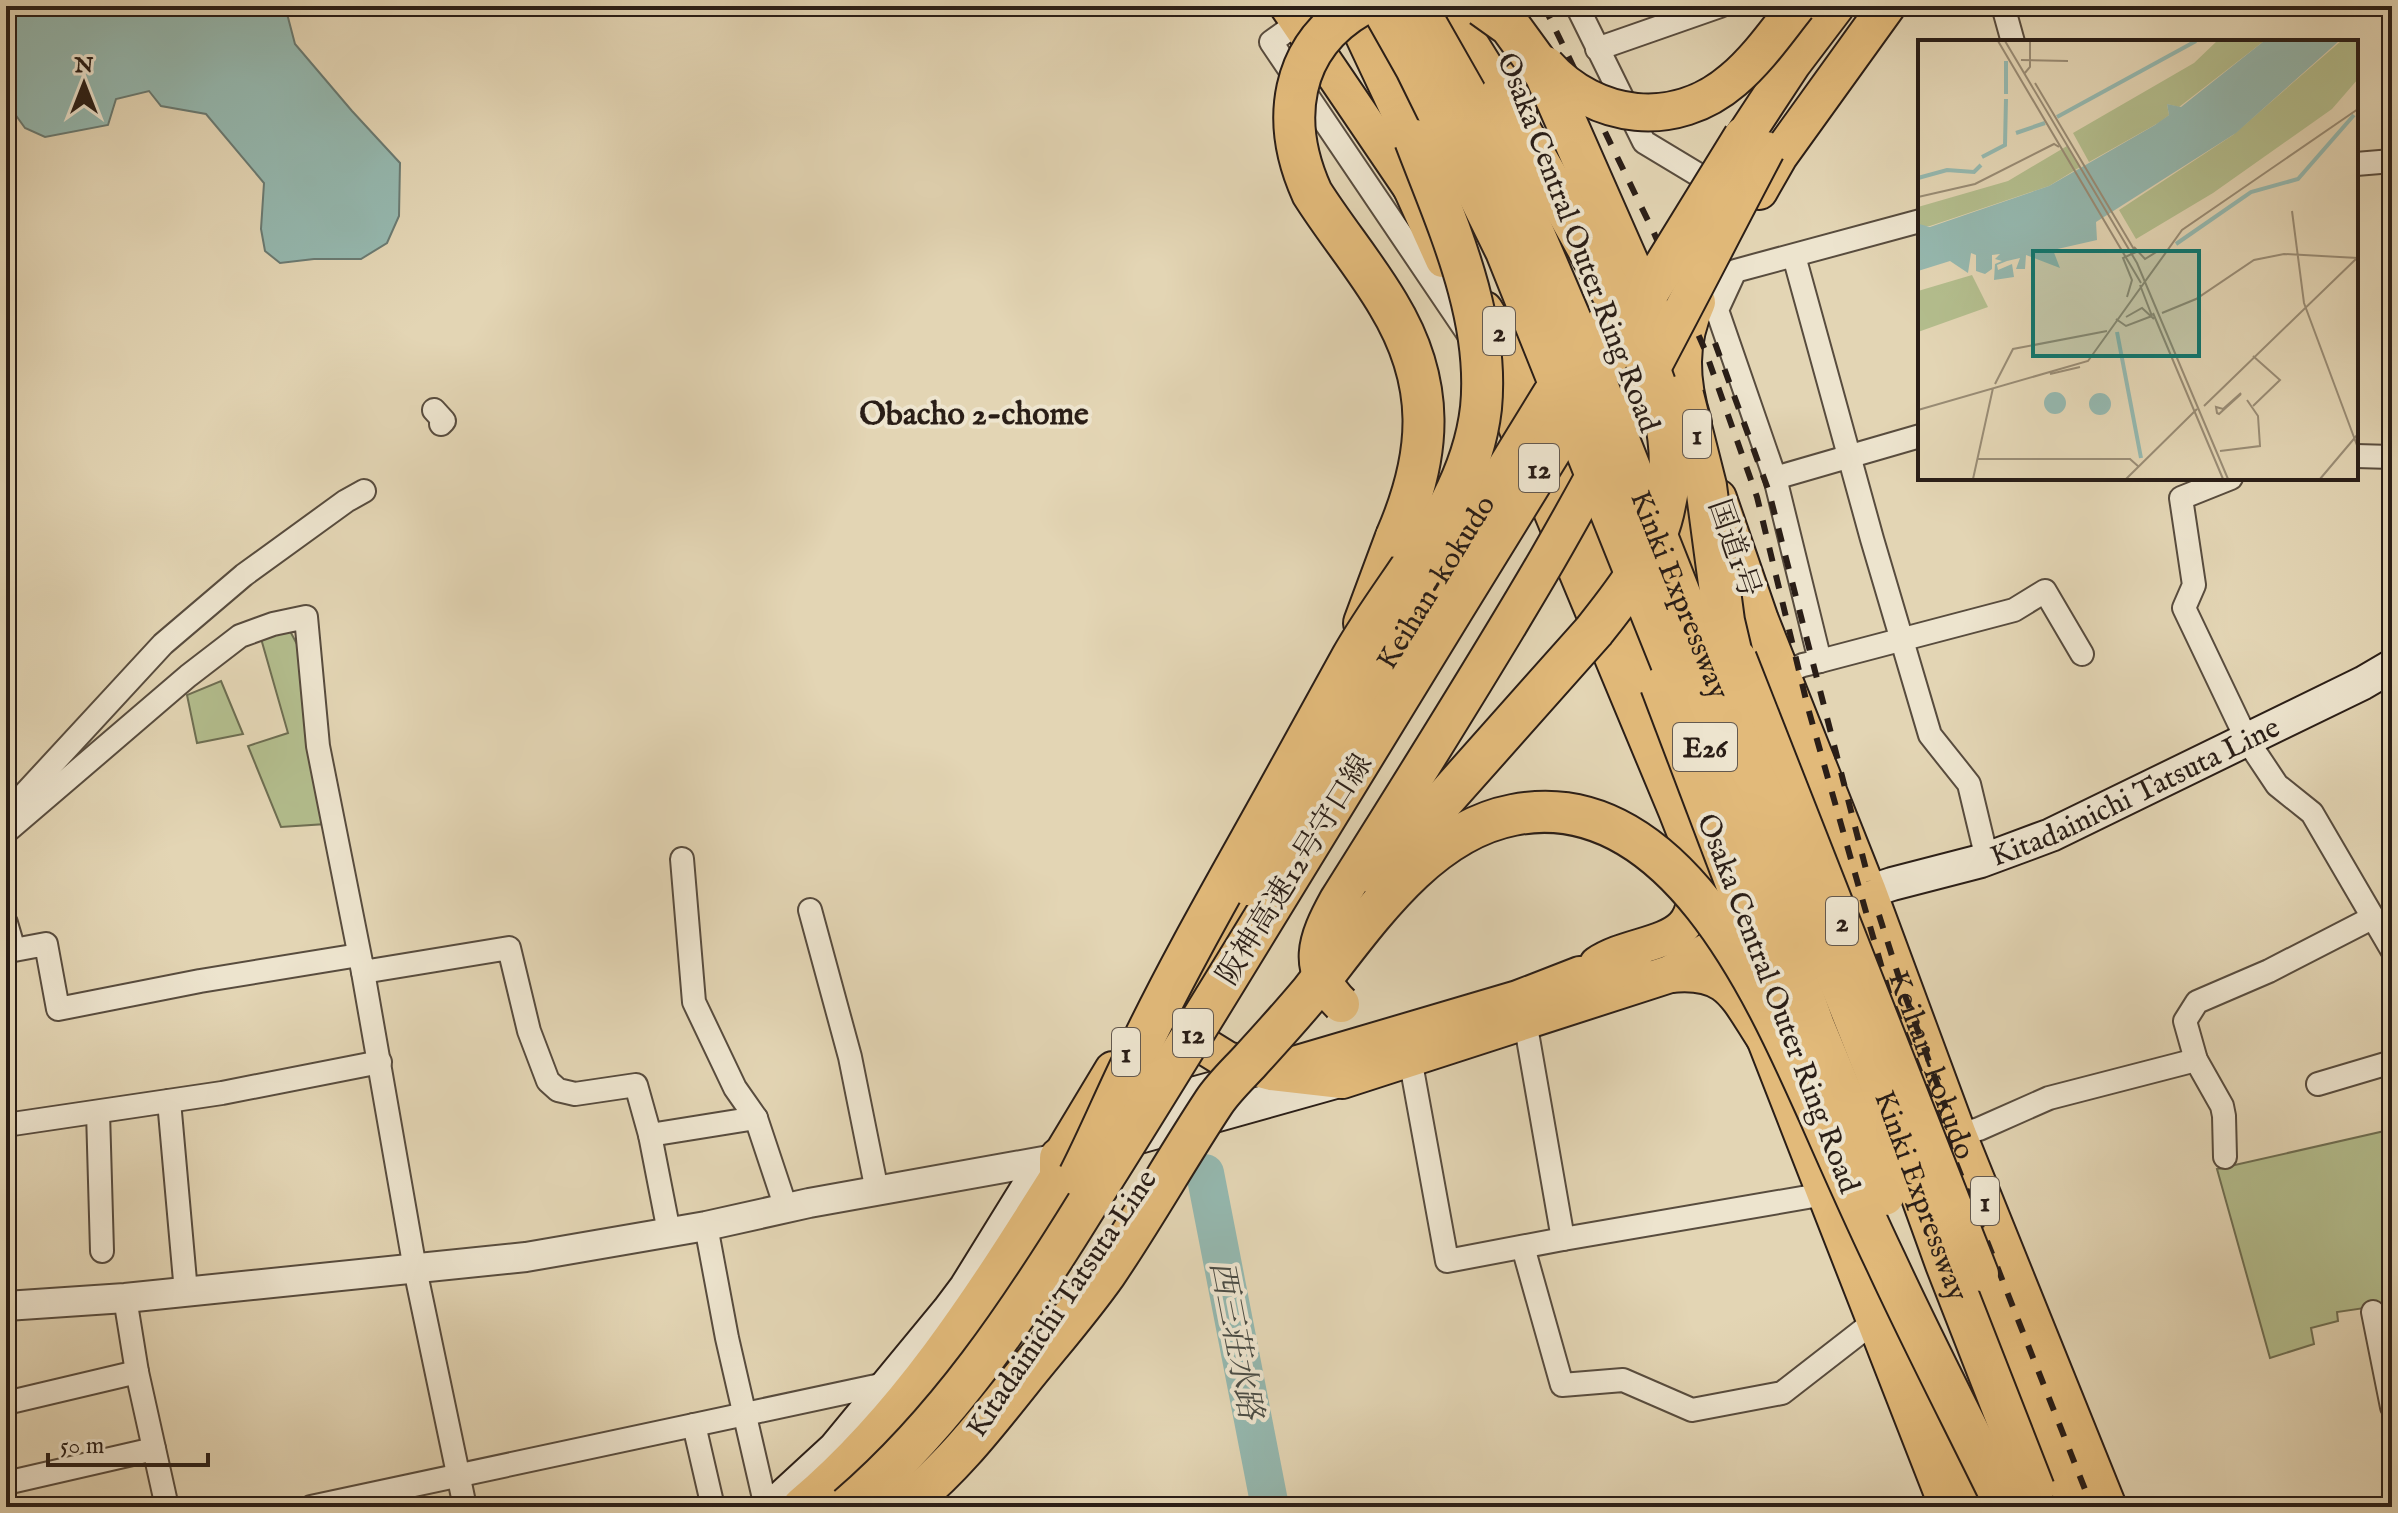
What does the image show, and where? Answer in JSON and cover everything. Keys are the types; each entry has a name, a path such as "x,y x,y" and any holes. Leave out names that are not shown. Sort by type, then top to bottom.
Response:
{"highway":[{"path":"935,1418 1074,1187 1162,1005 1217,900 1354,654 1446,512 1476,434 1482,374 1473,309 1451,236 1415,140 1352,6"},
{"path":"1354,654 1409,508 1418,478 1424,434 1420,382 1403,333 1371,277 1312,193 1297,151 1294,108 1310,53 1323,34 1360,6"},
{"name":"Kinki Expressway","path":"1381,6 1424,82 1512,265 1814,1026 1909,1254 1994,1505"},
{"name":"Kinki Expressway","path":"1416,6 1480,120 1579,339 1745,758 1773,814 1888,1103 1946,1264 2041,1507"},
{"path":"904,1507 925,1490 993,1416 1104,1275 1248,1046 1312,951 1583,643 1624,592 1660,527 1670,472 1669,440 1664,414 1645,360 1585,242 1444,6"},
{"path":"1482,6 1510,26 1545,74 1677,375 1706,486 1724,621 1740,689 1762,752 1773,814"},
{"path":"1508,6 1533,72 1561,82 1601,104 1638,112 1684,107 1707,98 1731,82 1752,62 1797,6"},
{"name":"Keihan-kokudo","path":"1755,144 1792,64 1836,6"},
{"name":"Keihan-kokudo","path":"1869,6 1551,394 1206,956 1196,978 1191,1018 1196,1033 1206,1047 1227,1060 1271,1072 1342,1080 1670,974 1727,940 1868,892 1958,1135 2016,1320 2108,1507"},
{"name":"国道1号","path":"1868,892 1760,620 1691,418 1681,364 1685,334 1695,305 1750,206 1779,156 1887,6"},
{"path":"1540,129 1607,261 1760,620"},
{"name":"1","path":"1588,412 1755,144"},
{"name":"1","path":"1425,1025 1376,1019 1357,1014 1341,1004 1322,980 1318,952 1324,925 1444,732 1619,431 1755,144"},
{"name":"12","path":"1513,538 1588,412"},
{"name":"阪神高速12号守口線","path":"848,1507 898,1460 962,1389 1008,1327 1513,538"},
{"name":"阪神高速12号守口線","path":"888,1507 981,1407 1039,1330 1143,1165 1513,538"},
{"path":"1218,1096 1294,1013 1381,905 1438,850 1485,823 1519,814 1568,814 1610,827 1642,845 1683,881 1737,953 1800,1072 1994,1505"},
{"name":"Keihan-kokudo","path":"1271,1072 1518,999 1580,975 1604,974 1707,939 1727,940"},
{"path":"1727,940 1825,1194 1887,1316 1948,1507"},
{"name":"1","path":"1060,1158 1110,1074 1206,956"},
{"path":"1670,974 1693,973 1719,979 1729,986 1764,1037"},
{"path":"803,1507 851,1464 891,1421 987,1294 1060,1178 1060,1158"},
{"path":"918,1507 948,1476 1010,1400 1075,1310 1138,1191"}],"main road":[{"name":"Osaka Central Outer Ring Road","path":"1482,6 1533,72 1540,129 1704,568 1981,1274 2016,1320 2055,1435"},
{"name":"Osaka Central Outer Ring Road","path":"1281,27 1406,178 1517,360 1658,686 1753,937 1887,1316 1994,1505"},
{"path":"1533,72 1520,206 1524,247 1534,285 1793,917"},
{"path":"1406,178 1494,372 1727,940"},
{"name":"Kitadainichi Tatsuta Line","path":"1868,892 1987,859 2051,835 2392,666"},
{"path":"1580,975 1602,960 1674,933 1690,916 1695,893 1676,811"},
{"name":"Kitadainichi Tatsuta Line","path":"904,1507 988,1420 1138,1191 1170,1100 1271,1072"},
{"name":"Kitadainichi Tatsuta Line","path":"768,1507 835,1448 890,1383 966,1287 1034,1177 1060,1158 1164,1118 1342,1080"},
{"path":"2055,1435 2067,1507"},
{"path":"2055,1435 2076,1507"},
{"path":"2055,1435 2084,1507"},
{"path":"2055,1435 2102,1507"}],"street":[{"path":"1577,6 1644,142 1750,206"},
{"path":"1597,49 1720,6"},
{"path":"2003,6 2012,40"},
{"path":"1281,27 1494,372"},
{"path":"2358,164 2392,161"},
{"path":"1820,661 1775,478 1717,310 1735,271 1918,222"},
{"path":"1794,256 1930,735 1969,784 1987,859"},
{"path":"1775,478 1918,437"},
{"path":"2358,456 2392,457"},
{"path":"2226,480 2181,498 2194,585 2184,608 2247,740 2277,785 2312,813 2392,950"},
{"path":"6,814 163,644 244,575 364,491"},
{"path":"1782,674 1803,665 2014,610 2045,591 2082,654"},
{"path":"6,832 188,676 240,636 273,624 306,617 318,746 380,1062 415,1269 465,1507"},
{"path":"682,859 694,1002 735,1088 756,1118 786,1208"},
{"path":"810,910 850,1057 877,1191"},
{"path":"2225,1157 2222,1106 2196,1060 2185,1021 2197,1002 2269,971 2372,918"},
{"path":"6,923 14,950 46,944 58,1009 200,981 509,948 529,1031 548,1081 558,1090 575,1094 636,1085 650,1135 669,1232"},
{"path":"1525,1021 1563,1239"},
{"path":"1410,1058 1447,1261 1825,1194"},
{"path":"1958,1135 2049,1098 2196,1060"},
{"path":"6,1125 169,1101 380,1062"},
{"path":"2318,1084 2392,1062"},
{"path":"169,1101 186,1292"},
{"path":"98,1112 102,1251"},
{"path":"650,1135 756,1118"},
{"path":"6,1306 125,1298 526,1257 1060,1158"},
{"path":"706,1226 727,1338 768,1507"},
{"path":"1523,1247 1562,1385 1623,1380 1692,1410 1782,1393 1887,1316"},
{"path":"125,1298 137,1372 167,1507"},
{"path":"2373,1312 2392,1407"},
{"path":"6,1403 137,1372"},
{"path":"311,1507 890,1383"},
{"path":"694,1425 713,1507"},
{"path":"6,1483 154,1449"}],"green space":[{"path":"290,631 299,648 326,824 281,827 248,746 288,733 260,635"},
{"path":"221,681 243,734 197,743 187,695"},
{"path":"2389,1130 2392,1144 2392,1304 2337,1312 2338,1321 2311,1328 2314,1344 2270,1358 2217,1169"}],"water":[{"path":"6,6 285,6 295,44 400,163 399,216 387,243 361,259 280,263 265,251 261,229 264,183 206,114 161,106 149,91 116,99 108,125 45,137 25,128 12,110 6,107"},
{"path":"1083,1497 1128,1498 1128,1507 1082,1507"}],"waterway":[{"name":"西三荘水路","path":"1205,1173 1270,1507"}],"railway":[{"path":"1544,6 1654,233 1705,350 1757,497 1808,708 1889,993 2092,1507"},
{"path":"1715,343 1769,492 1869,881"},
{"path":"1879,915 1946,1108"}],"district":[{"name":"Obacho 2-chome","path":"974,413"}]}
